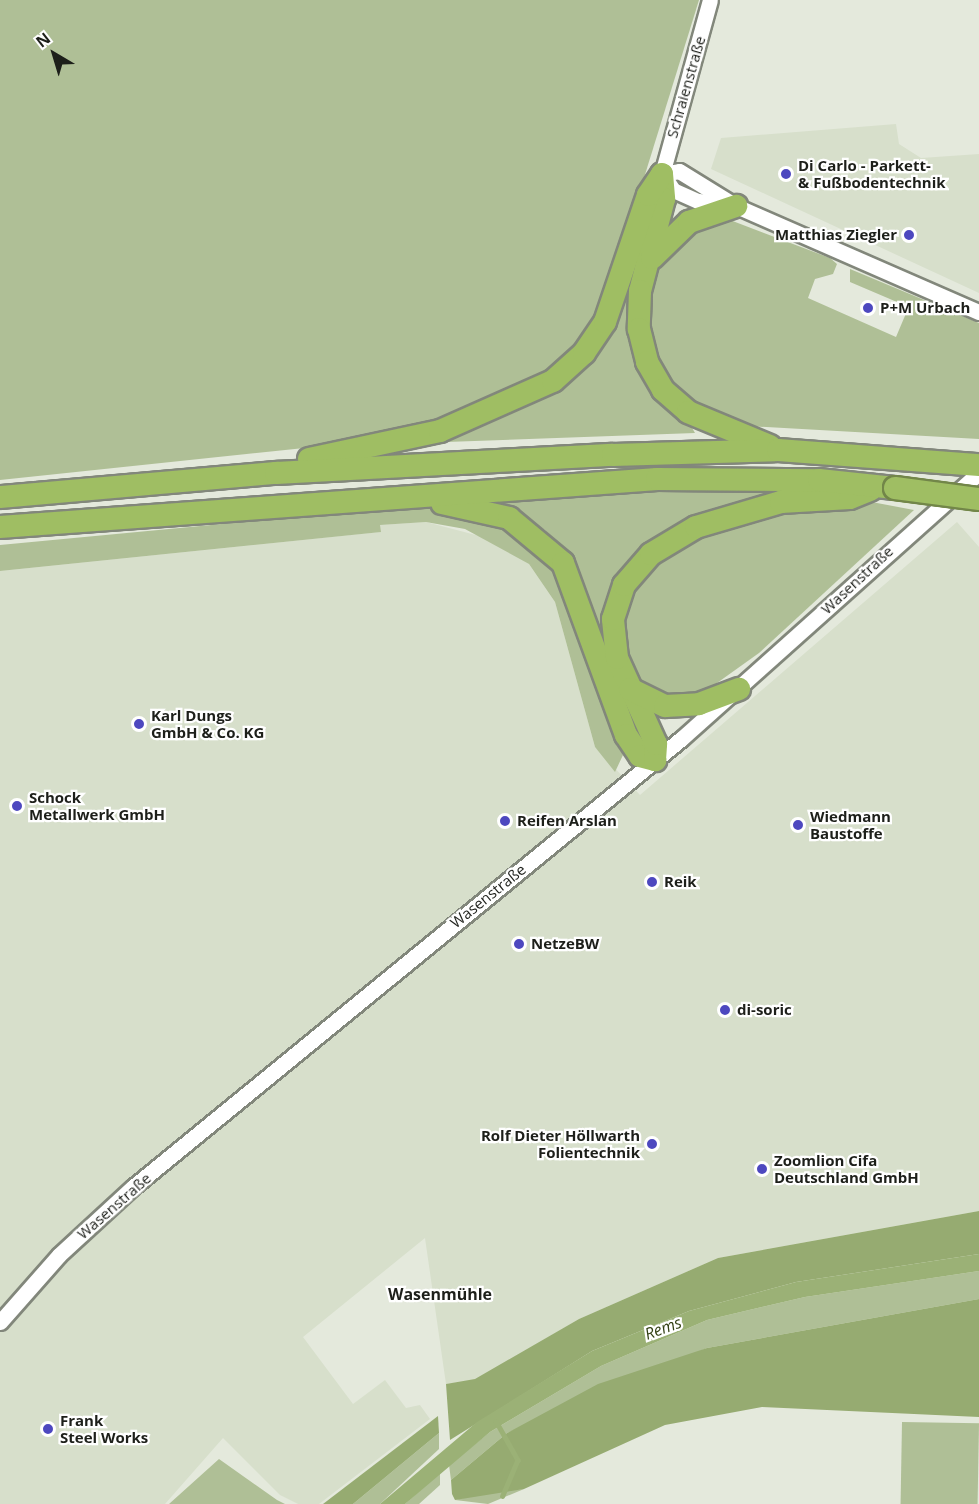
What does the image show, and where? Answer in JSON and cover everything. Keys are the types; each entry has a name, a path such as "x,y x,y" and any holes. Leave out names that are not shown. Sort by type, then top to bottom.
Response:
{"highway":[{"path":"662,174 664,199 647,264 639,329 647,362 663,390 713,426 778,450"},
{"path":"276,473 296,461 440,431 553,381 584,353 604,322 648,195 662,174"},
{"path":"647,264 689,222 736,206"},
{"path":"0,497 276,473 778,450 926,458 979,465"},
{"path":"0,527 397,494 657,479 887,487 979,499"},
{"path":"397,494 473,506 509,518 538,537 563,563 584,609 626,735 640,756 655,760 656,744 617,658 613,619 624,585 651,554 696,527 781,502 850,498 887,487"},
{"path":"630,689 665,706 699,704 739,689"}],"street":[{"name":"Schraienstraße","path":"662,174 711,0"},
{"path":"662,174 673,190 698,201 736,206 977,312"},
{"name":"Wasenstraße","path":"0,1322 58,1255 133,1187 655,760 739,689 979,473"}],"shaded area":[{"path":"0,0 699,0 609,291 584,338 541,376 486,404 417,427 333,445 0,480"},
{"path":"896,124 899,144 921,158 979,154 979,293 711,169 721,138"},
{"path":"652,198 631,321 695,433 446,442 445,438 529,403 585,362"},
{"path":"730,220 830,258 837,264 833,274 815,279 808,298 896,337 907,311 904,305 850,282 850,269 979,323 979,439 747,426 723,421 668,385 654,362 646,300 655,272 669,247 707,223"},
{"path":"590,490 775,490 774,496 714,510 676,525 645,549 611,596 645,739 636,734 570,560 545,530 495,501"},
{"path":"877,503 914,510 759,653 703,693 679,698 640,684 621,650 626,596 641,573 692,533 821,504"},
{"path":"422,505 510,523 549,556 623,755 615,772 595,747 555,602 529,564 465,529 426,522 380,525 381,532 0,571 0,545"},
{"path":"426,522 491,539 529,564 555,602 595,747 640,795 957,522 979,547 979,1211 718,1258 579,1319 475,1380 446,1384 425,1238 303,1337 353,1404 385,1380 406,1408 420,1405 430,1419 319,1504 298,1504 280,1495 223,1438 165,1504 0,1504 0,571 380,532 379,525"},
{"path":"979,1211 979,1254 796,1282 689,1311 592,1351 450,1440 446,1384 475,1379 579,1319 718,1258"},
{"path":"979,1271 979,1299 707,1348 507,1433 451,1480 449,1465 490,1432 601,1366 707,1320 805,1297"},
{"path":"979,1299 979,1417 762,1407 665,1425 524,1489 455,1500 452,1494 451,1480 507,1433 598,1384 707,1348"},
{"path":"438,1416 439,1433 353,1504 323,1504"},
{"path":"902,1422 979,1423 978,1504 901,1504"},
{"path":"439,1433 439,1449 380,1504 353,1504"},
{"path":"219,1459 277,1500 285,1504 169,1504"},
{"path":"440,1472 440,1485 419,1504 405,1504"},
{"path":"524,1489 488,1504 455,1500 491,1491"}],"water":[{"name":"Rems","path":"979,1254 979,1271 805,1297 707,1320 601,1366 490,1432 405,1504 380,1504 477,1422 592,1351 689,1311 796,1282"}],"waterway":[{"path":"496,1421 518,1460 503,1496"}],"place":[{"name":"Di Carlo - Parkett- & Fußbodentechnik","path":"786,174"},
{"name":"Matthias Ziegler","path":"909,235"},
{"name":"P+M Urbach","path":"868,308"},
{"name":"Karl Dungs GmbH & Co. KG","path":"139,724"},
{"name":"Schock Metallwerk GmbH","path":"17,806"},
{"name":"Reifen Arslan","path":"505,821"},
{"name":"Wiedmann Baustoffe","path":"798,825"},
{"name":"Reik","path":"652,882"},
{"name":"NetzeBW","path":"519,944"},
{"name":"di-soric","path":"725,1010"},
{"name":"Rolf Dieter Höllwarth Folientechnik","path":"652,1144"},
{"name":"Zoomlion Cifa Deutschland GmbH","path":"762,1169"},
{"name":"Frank Steel Works","path":"48,1429"}],"district":[{"name":"Wasenmühle","path":"440,1294"}]}
